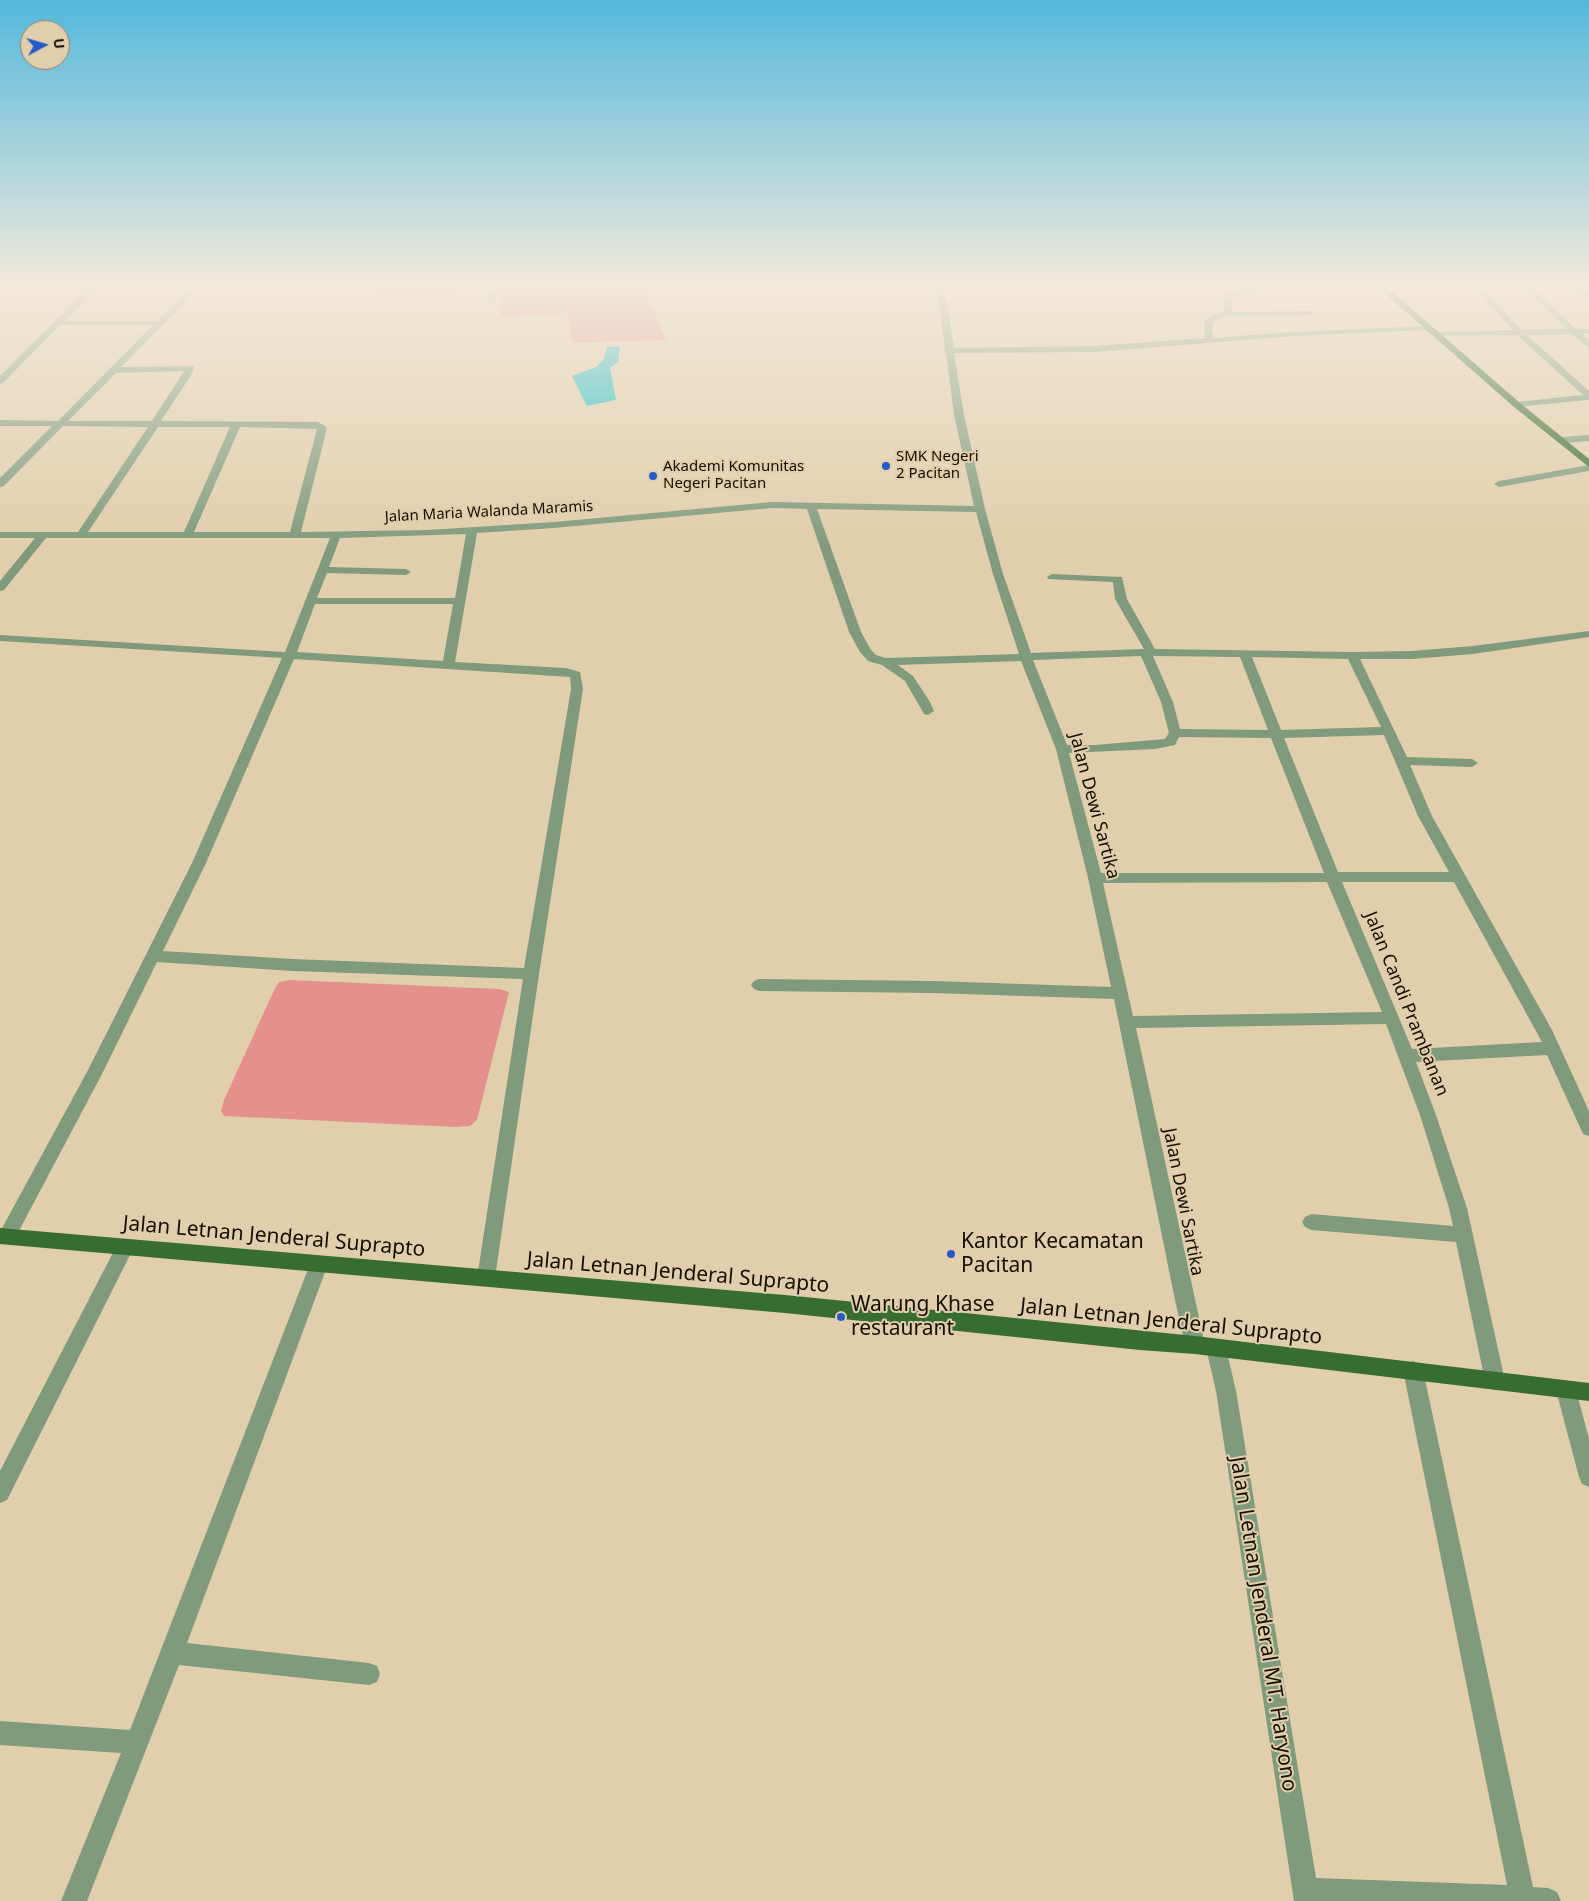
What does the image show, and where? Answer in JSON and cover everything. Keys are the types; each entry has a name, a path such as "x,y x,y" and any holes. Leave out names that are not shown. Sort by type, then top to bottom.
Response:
{"main road":[{"path":"1479,372 1517,405 1562,440 1589,466"},
{"name":"Jalan Letnan Jenderal Suprapto","path":"3,1236 785,1304 1205,1346 1495,1381 1570,1404 1589,1392"}],"street":[{"path":"0,381 9,372"},
{"path":"0,484 112,372"},
{"path":"81,535 188,372"},
{"name":"Jalan Dewi Sartika","path":"952,372 980,509 998,574 1026,657 1062,749 1095,878 1184,1300 1205,1346"},
{"path":"1562,372 1589,396"},
{"path":"1517,405 1589,396"},
{"path":"0,423 313,424 322,428 295,534"},
{"path":"188,534 237,423"},
{"path":"1562,440 1589,438"},
{"path":"1499,484 1589,466"},
{"name":"Jalan Maria Walanda Maramis","path":"0,535 336,535 472,531 772,505 980,509"},
{"path":"811,506 854,632 866,652 872,658 886,662 1149,653 1352,656 1473,650 1589,634"},
{"path":"448,666 472,531"},
{"path":"0,588 43,535"},
{"path":"3,1236 94,1074 199,863 290,654 336,535"},
{"path":"322,570 406,572"},
{"path":"1052,576 1118,579 1121,599 1149,653 1167,702 1175,733 1170,742 1155,745 1062,749"},
{"path":"311,601 460,601"},
{"path":"0,638 290,654 448,666 566,672 576,675 577,689 531,974 486,1278"},
{"name":"Jalan Candi Prambanan","path":"1244,653 1332,876 1392,1018 1431,1124 1458,1208 1495,1381"},
{"path":"1352,656 1389,731 1425,816 1553,1048 1589,1129"},
{"path":"886,662 909,679 928,711"},
{"path":"1175,733 1275,734 1389,731"},
{"path":"1401,761 1472,763"},
{"path":"1095,878 1459,877"},
{"path":"153,956 293,965 531,974"},
{"path":"759,985 933,987 1120,993"},
{"path":"1126,1022 1392,1018"},
{"path":"1406,1056 1553,1048"},
{"path":"1310,1222 1464,1236"},
{"path":"0,1493 125,1247"},
{"path":"74,1901 172,1653 319,1264"},
{"name":"Jalan Letnan Jenderal MT. Haryono","path":"1205,1346 1226,1391 1306,1895"},
{"path":"1413,1370 1523,1899"},
{"path":"1570,1404 1589,1476"},
{"path":"172,1653 369,1674"},
{"path":"0,1733 136,1742"},
{"path":"1306,1895 1548,1901"}],"shaded area":[{"path":"289,980 500,989 509,992 477,1120 470,1126 456,1127 224,1116 221,1111 224,1100 275,988 279,982"}],"water":[{"path":"583,372 611,372 616,400 587,406 572,376"}],"place":[{"name":"SMK Negeri 2 Pacitan","path":"886,466"},
{"name":"Akademi Komunitas Negeri Pacitan","path":"653,476"},
{"name":"Kantor Kecamatan Pacitan","path":"951,1254"},
{"name":"Warung Khase restaurant","path":"841,1317"}]}
